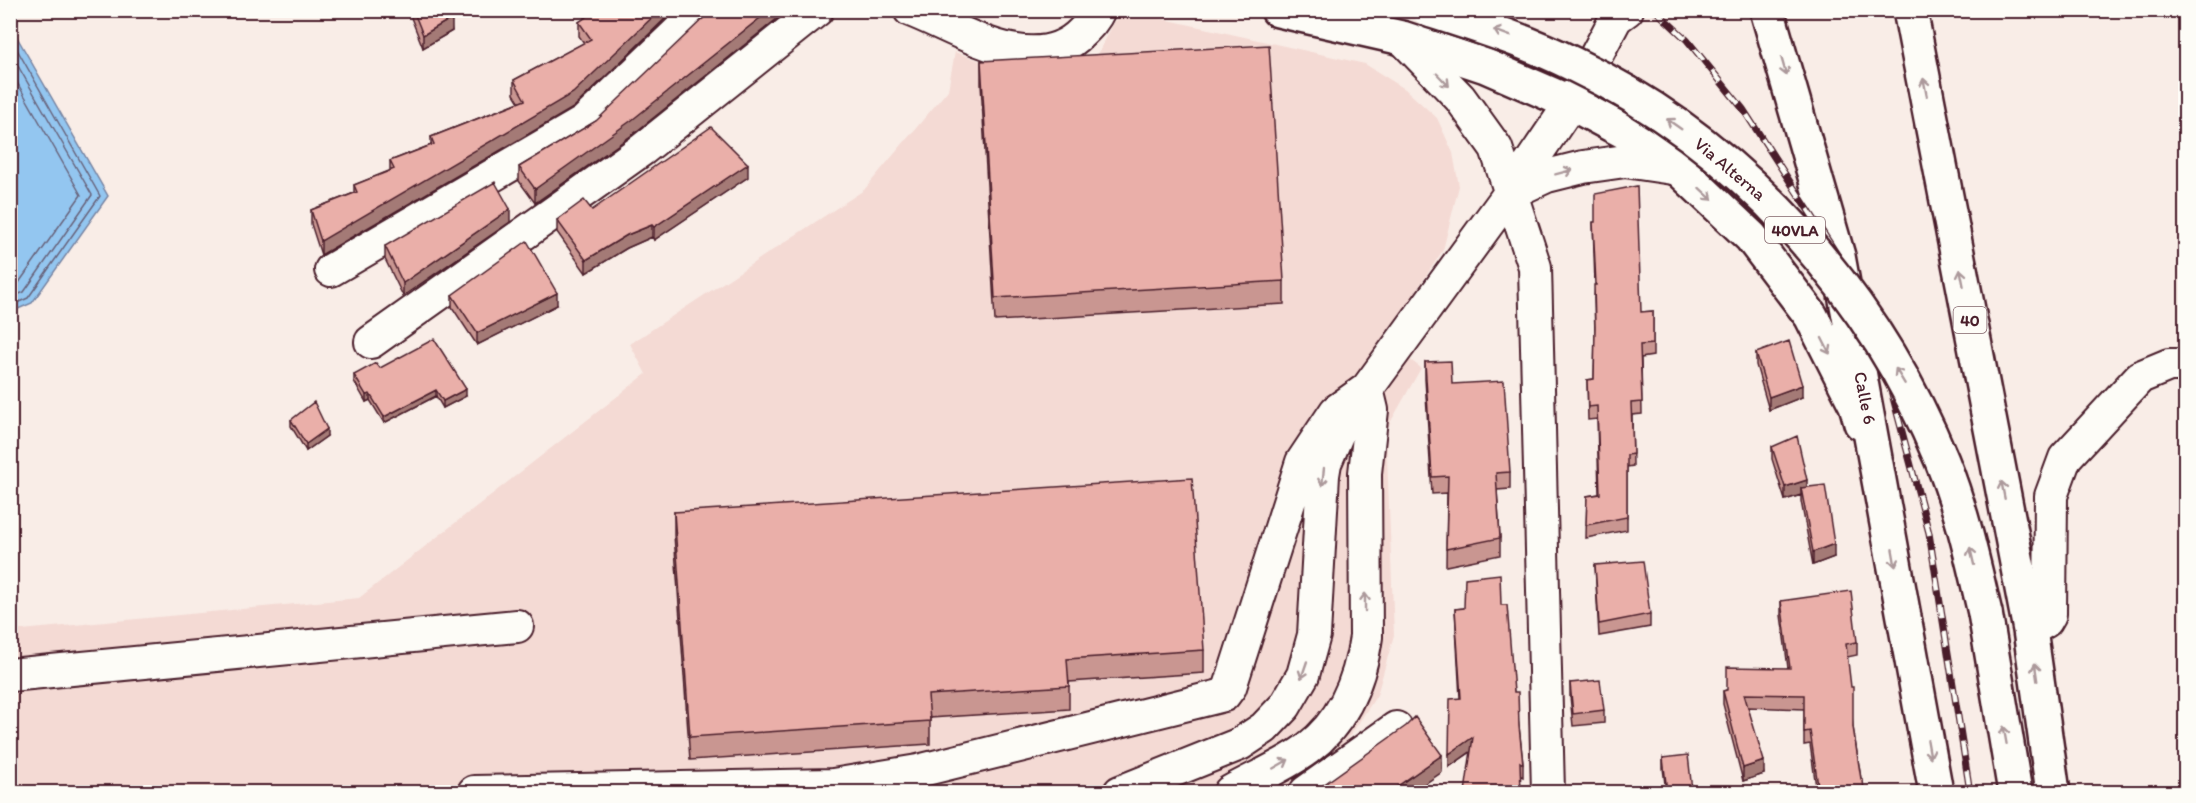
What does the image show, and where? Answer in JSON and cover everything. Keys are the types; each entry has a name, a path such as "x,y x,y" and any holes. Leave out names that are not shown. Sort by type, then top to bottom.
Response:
{"main road":[{"path":"1278,10 1402,38 1486,66 1572,103 1627,133 1679,168 1751,237 1811,316 1856,405 1884,500"},
{"name":"Via Alterna","path":"1429,10 1502,33 1564,60 1643,102 1707,148 1767,200 1821,258 1868,321 1908,390 1942,462 1967,537 1985,614 2015,792"},
{"name":"Calle 6","path":"1767,10 1838,256 1936,792"},
{"name":"40","path":"1910,10 2030,630 2053,792"}],"street":[{"path":"331,270 584,122 701,10"},
{"path":"371,342 643,149 817,10"},
{"path":"910,10 987,44 1017,52 1044,52 1071,43 1095,18 1099,10"},
{"path":"1120,792 1240,744 1264,728 1286,706 1303,675 1314,635 1325,463 1347,412 1367,389 1510,193 1572,103 1614,13"},
{"path":"1402,38 1466,106 1496,148 1535,267 1548,792"},
{"path":"1510,193 1547,177 1582,167 1625,161 1679,168"},
{"path":"2030,630 2046,621 2050,614 2051,496 2065,458 2140,377 2169,365 2186,365"},
{"path":"474,792 833,785 918,771 1224,695 1230,687 1302,462 1336,411 1367,389"},
{"path":"1230,792 1307,749 1334,724 1362,664 1366,637 1365,473 1372,410 1367,389"},
{"path":"10,675 517,626"},
{"path":"1306,792 1396,728"}],"shaded area":[{"path":"1120,11 1365,64 1405,89 1437,118 1453,153 1459,186 1443,250 1384,340 1421,368 1386,430 1394,635 1377,695 1335,759 1286,792 11,792 11,631 359,598 646,374 630,344 864,190 948,90 955,52 1000,68 1081,64 1099,52"}],"water":[{"path":"10,25 108,196 32,303 11,312"}],"building":[{"path":"413,10 448,10 452,18 423,35"},
{"path":"597,10 660,10 573,93 321,241 311,210 357,192 354,185 394,169 390,161 434,144 431,137 525,100 514,80 591,39 579,22"},
{"path":"712,10 770,10 632,120 535,189 519,167 596,121"},
{"path":"1269,45 1284,281 995,298 981,61"},
{"path":"711,127 748,164 654,227 652,225 627,235 586,260 557,220 584,200 592,210"},
{"path":"495,182 510,209 403,283 385,246"},
{"path":"1637,186 1641,312 1653,311 1653,344 1640,345 1642,402 1631,403 1633,454 1627,455 1627,517 1586,525 1587,496 1600,494 1597,406 1588,407 1587,380 1594,379 1594,285 1596,285 1593,222 1595,222 1595,194"},
{"path":"527,241 557,293 477,333 452,295"},
{"path":"434,339 466,389 443,401 436,390 384,417 370,394 366,395 354,375 376,363 380,368"},
{"path":"1789,341 1802,385 1769,397 1756,353"},
{"path":"1451,361 1452,384 1504,381 1510,472 1496,473 1500,538 1446,549 1448,476 1432,477 1425,362"},
{"path":"314,402 327,429 306,444 291,420"},
{"path":"1797,436 1807,480 1785,487 1772,447"},
{"path":"1192,478 1204,650 1067,659 1069,686 928,695 930,721 690,737 674,512"},
{"path":"1825,485 1834,544 1813,552 1801,488"},
{"path":"1643,561 1650,614 1599,624 1595,565"},
{"path":"1500,574 1501,605 1507,605 1514,692 1518,692 1523,764 1520,762 1521,792 1465,792 1473,737 1449,754 1450,699 1461,698 1455,609 1464,608 1465,578"},
{"path":"1851,591 1857,642 1846,644 1851,687 1853,687 1853,727 1864,792 1805,792 1805,789 1818,786 1810,731 1804,732 1804,695 1744,694 1764,761 1743,768 1723,691 1727,690 1727,667 1790,668 1781,601"},
{"path":"1600,680 1604,710 1573,714 1570,683"},
{"path":"1415,717 1442,755 1389,792 1304,792 1316,790 1406,726"},
{"path":"1688,755 1692,790 1697,788 1698,792 1667,792 1663,758"}],"railway":[{"path":"1655,10 1687,40 1743,109 1838,256 1891,390 1929,533 1970,792"}]}
